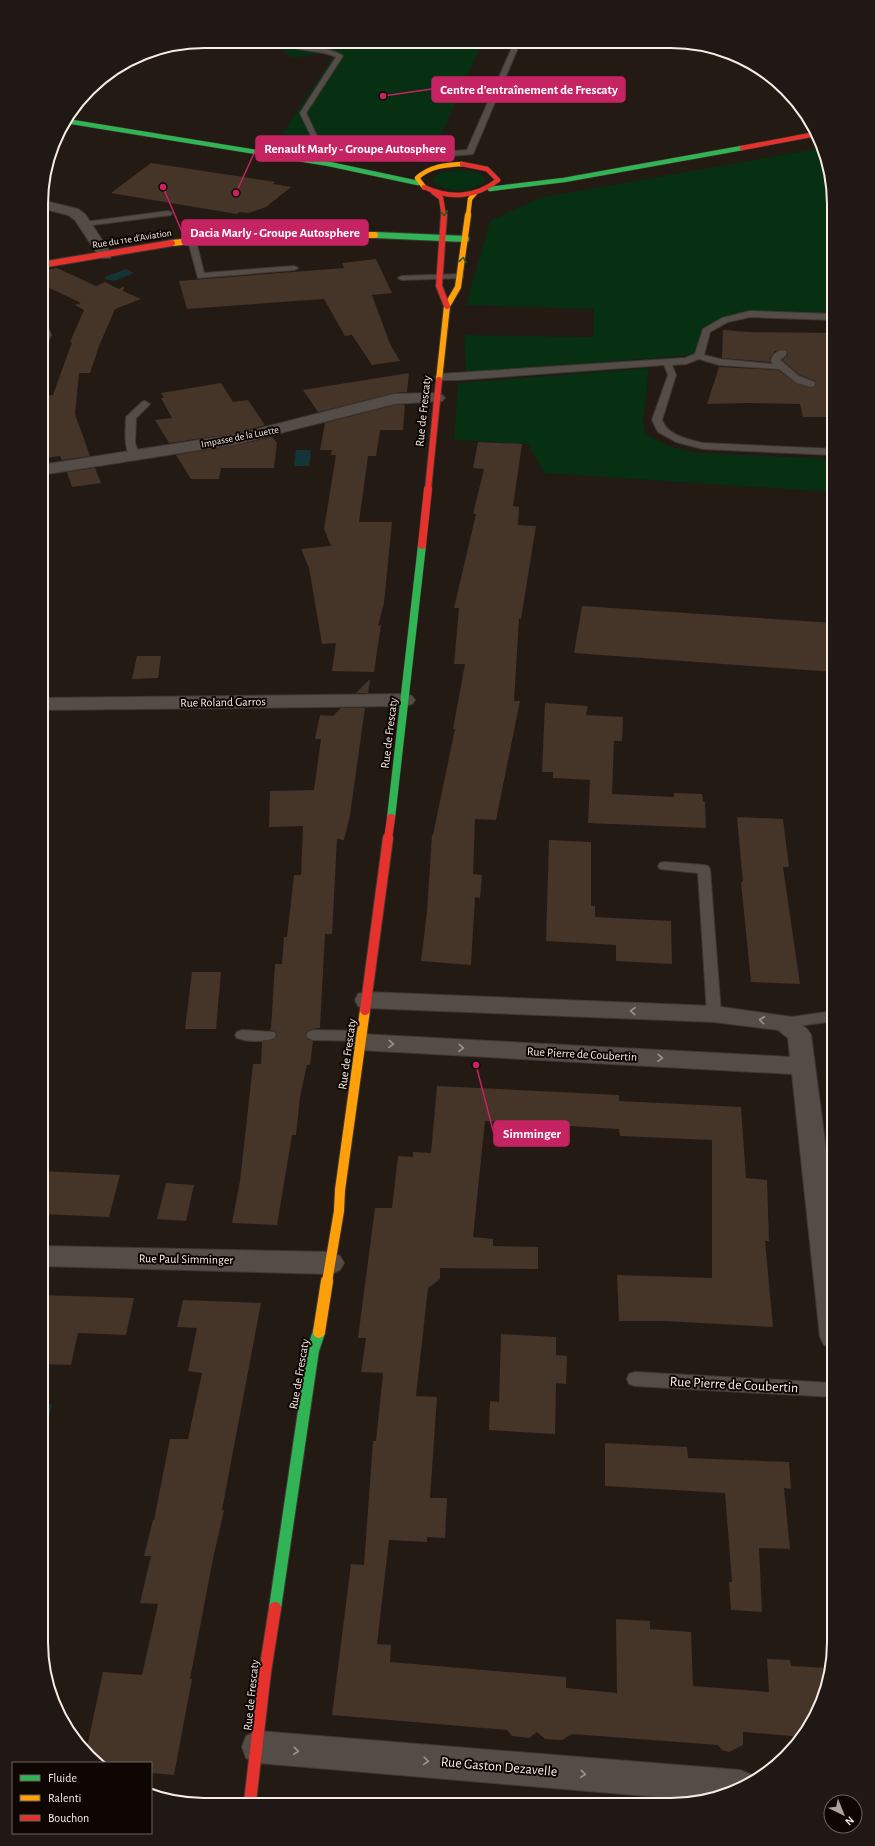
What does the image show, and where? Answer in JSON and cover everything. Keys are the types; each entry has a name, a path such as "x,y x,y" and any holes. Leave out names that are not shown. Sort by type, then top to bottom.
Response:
{"street":[{"path":"71,122 329,164 418,183 424,188 433,192 455,195 564,180 811,135"},
{"path":"329,164 407,170 428,169 443,165 462,164 504,174"},
{"path":"418,183 417,178 428,169"},
{"path":"523,176 563,176 617,170"},
{"path":"490,189 496,185 498,180 497,176 492,172"},
{"name":"Rue de Frescaty","path":"433,192 441,198 444,210 439,286 447,306"},
{"name":"Rue de Frescaty","path":"251,1798 270,1640 314,1350 320,1328 339,1211 340,1190 382,889 412,645 447,306 458,287 466,239 470,199 475,193"},
{"path":"48,206 72,212 80,217 105,255"},
{"name":"Rue du 11e d'Aviation","path":"48,264 192,241 262,235 466,239"},
{"name":"Impasse de la Luette","path":"48,469 263,434 394,399 437,398"},
{"name":"Rue Roland Garros","path":"48,704 405,700"},
{"path":"366,1000 714,1014 784,1023 799,1035 827,1221"},
{"name":"Rue Pierre de Coubertin","path":"361,1039 803,1066"},
{"name":"Rue Paul Simminger","path":"48,1256 331,1263"},
{"name":"Rue Gaston Dezavelle","path":"258,1747 730,1786"}],"lane":[{"path":"308,48 334,52 340,56 303,113 304,118 309,124 311,133 315,138 396,156 470,152 515,48"},
{"path":"85,224 168,212"},
{"path":"192,241 201,276 294,268"},
{"path":"402,278 460,276"},
{"path":"699,356 706,331 725,320 750,314 827,317"},
{"path":"783,353 776,357 775,361 792,378 811,384"},
{"path":"439,377 458,377 686,361 699,356 719,362 781,367"},
{"path":"667,362 672,375 657,420 661,430 679,440 703,446 827,452"},
{"path":"135,456 130,443 131,418 144,404"},
{"path":"664,866 704,868 714,1014"},
{"path":"784,1023 827,1017"},
{"path":"242,1035 269,1035"},
{"path":"313,1035 361,1039"},
{"name":"Rue Pierre de Coubertin","path":"635,1379 827,1390"}],"green space":[{"path":"281,48 480,48 431,158 406,162 282,134 333,57 325,53 292,58"},
{"path":"817,149 822,163 827,194 827,321 752,317 729,322 711,332 704,354 466,373 464,335 593,337 594,309 466,305 490,221 539,198"},
{"path":"461,170 477,172 485,178 484,182 479,186 466,190 452,190 439,186 434,182 433,179 439,173"},
{"path":"649,368 643,421 645,433 657,441 670,446 697,453 827,459 827,492 544,473 528,444 454,440 458,383"}],"water":[{"path":"126,269 134,273 114,281 105,279 105,277"},
{"path":"296,450 311,450 309,466 294,466"},
{"path":"48,1404 52,1404 48,1423"}],"building":[{"path":"151,163 275,182 273,184 291,187 266,207 249,213 239,212 237,214 111,193"},
{"path":"376,259 392,293 372,295 390,344 400,361 372,365 352,335 345,336 324,299 187,309 179,281 344,268 342,263"},
{"path":"57,268 96,286 105,282 119,289 125,286 123,291 141,299 115,309 99,346 90,373 79,373 75,414 90,456 62,460 60,456 48,458 48,395 53,395 72,342 70,342 84,310 75,305 81,303 48,287 48,270"},
{"path":"723,330 749,332 827,333 827,417 803,417 800,404 707,404 719,367 778,370 797,384 811,388 816,385 815,381 800,375 782,360 788,355 786,350 775,351 770,358 770,362 722,358"},
{"path":"409,373 407,392 394,393 318,412 303,390"},
{"path":"221,383 233,402 248,400 265,425 237,433 169,443 155,420 172,418 161,398 164,398 161,393"},
{"path":"394,405 405,405 403,430 380,430 376,456 368,456 359,522 392,522 384,603 378,626 381,625 374,672 332,671 336,643 322,644 309,568 301,549 331,546 324,529 336,455 331,455 332,450 320,450 325,423"},
{"path":"272,437 277,443 274,468 221,468 219,479 191,479 176,455 237,445"},
{"path":"478,442 522,444 513,506 519,507 518,525 536,526 521,619 519,619 514,701 520,701 496,820 475,819 473,874 482,875 480,898 475,897 471,965 421,961 427,912 432,835 455,729 453,729 465,664 454,664 459,608 454,608 476,514 473,514 484,469 473,468"},
{"path":"95,468 101,483 72,487 67,472"},
{"path":"582,606 827,623 827,671 574,653"},
{"path":"137,656 161,656 158,678 132,679"},
{"path":"370,679 368,693 356,693"},
{"path":"545,703 588,706 586,715 623,717 622,741 614,741 612,794 674,797 674,793 702,794 703,801 705,802 706,828 588,823 590,780 553,778 553,772 542,772"},
{"path":"341,708 365,708 350,815 344,840 337,839 332,934 325,934 320,1028 307,1031 305,1034 307,1039 313,1041 310,1065 307,1065 300,1097 296,1135 292,1135 277,1225 232,1223 240,1181 253,1064 261,1064 262,1042 274,1039 277,1036 275,1031 269,1030 271,1028 275,964 282,964 284,937 287,937 294,875 301,875 303,826 269,827 270,791 314,790 321,739 315,739 320,715 333,716"},
{"path":"737,817 783,819 789,867 783,867 800,984 751,982 741,882 743,882"},
{"path":"549,840 591,842 591,906 595,906 595,917 671,921 672,964 616,961 616,945 546,941"},
{"path":"192,972 221,972 216,1029 185,1029"},
{"path":"437,1086 619,1095 619,1101 741,1107 746,1178 767,1180 769,1241 765,1241 773,1327 664,1321 619,1321 617,1275 712,1278 712,1140 620,1136 619,1129 485,1121 473,1237 493,1239 493,1246 538,1247 538,1269 440,1268 440,1279 428,1288 416,1396 437,1397 430,1498 447,1498 445,1538 427,1537 427,1542 389,1540 377,1644 391,1645 390,1662 566,1677 566,1688 617,1693 616,1619 650,1621 650,1629 691,1632 693,1686 769,1692 767,1659 790,1660 791,1666 825,1668 822,1683 815,1702 795,1736 743,1732 743,1745 729,1752 722,1750 718,1745 572,1734 562,1740 545,1739 537,1732 529,1738 512,1736 507,1730 332,1715 351,1564 364,1565 373,1441 376,1441 383,1373 361,1372 366,1338 358,1338 375,1208 392,1208 398,1156 413,1157 413,1152 431,1153"},
{"path":"48,1171 120,1175 109,1217 48,1214"},
{"path":"166,1183 194,1185 186,1221 157,1219"},
{"path":"48,1295 134,1298 126,1335 78,1333 71,1365 48,1364"},
{"path":"183,1300 261,1303 222,1510 224,1510 190,1679 192,1679 174,1775 152,1773 152,1762 104,1762 87,1745 103,1672 142,1675 158,1604 140,1603 151,1556 144,1556 154,1520 170,1439 188,1439 202,1373 188,1371 197,1328 177,1327"},
{"path":"501,1334 556,1337 556,1355 567,1356 566,1384 556,1383 555,1434 489,1430 490,1401 499,1402"},
{"path":"605,1443 687,1447 688,1458 789,1462 791,1489 784,1488 790,1549 759,1548 762,1612 731,1610 729,1582 732,1582 725,1493 605,1486"}],"traffic: fast":[{"path":"71,122 329,164 418,183"},
{"path":"490,189 564,180 742,148"},
{"path":"375,235 466,239"},
{"path":"391,818 422,545"},
{"path":"275,1608 313,1350 319,1332"}],"traffic: slow":[{"path":"424,187 417,178 427,170 438,166 462,164"},
{"path":"439,380 447,306 458,287 470,199 475,193"},
{"path":"172,243 257,235 375,235"},
{"path":"319,1332 339,1211 340,1190 365,1010"}],"traffic: jam":[{"path":"742,148 811,135"},
{"path":"424,187 442,194 462,196 482,191 498,180 495,175 487,169 462,164"},
{"path":"433,192 441,198 444,210 439,286 447,306"},
{"path":"48,264 172,243"},
{"path":"422,545 439,380"},
{"path":"365,1010 391,818"},
{"path":"250,1798 265,1672 275,1608"}],"place":[{"name":"Centre d'entraînement de Frescaty","path":"383,96"},
{"name":"Dacia Marly - Groupe Autosphere","path":"163,187"},
{"name":"Renault Marly - Groupe Autosphere","path":"236,193"},
{"name":"Simminger","path":"476,1065"}]}
